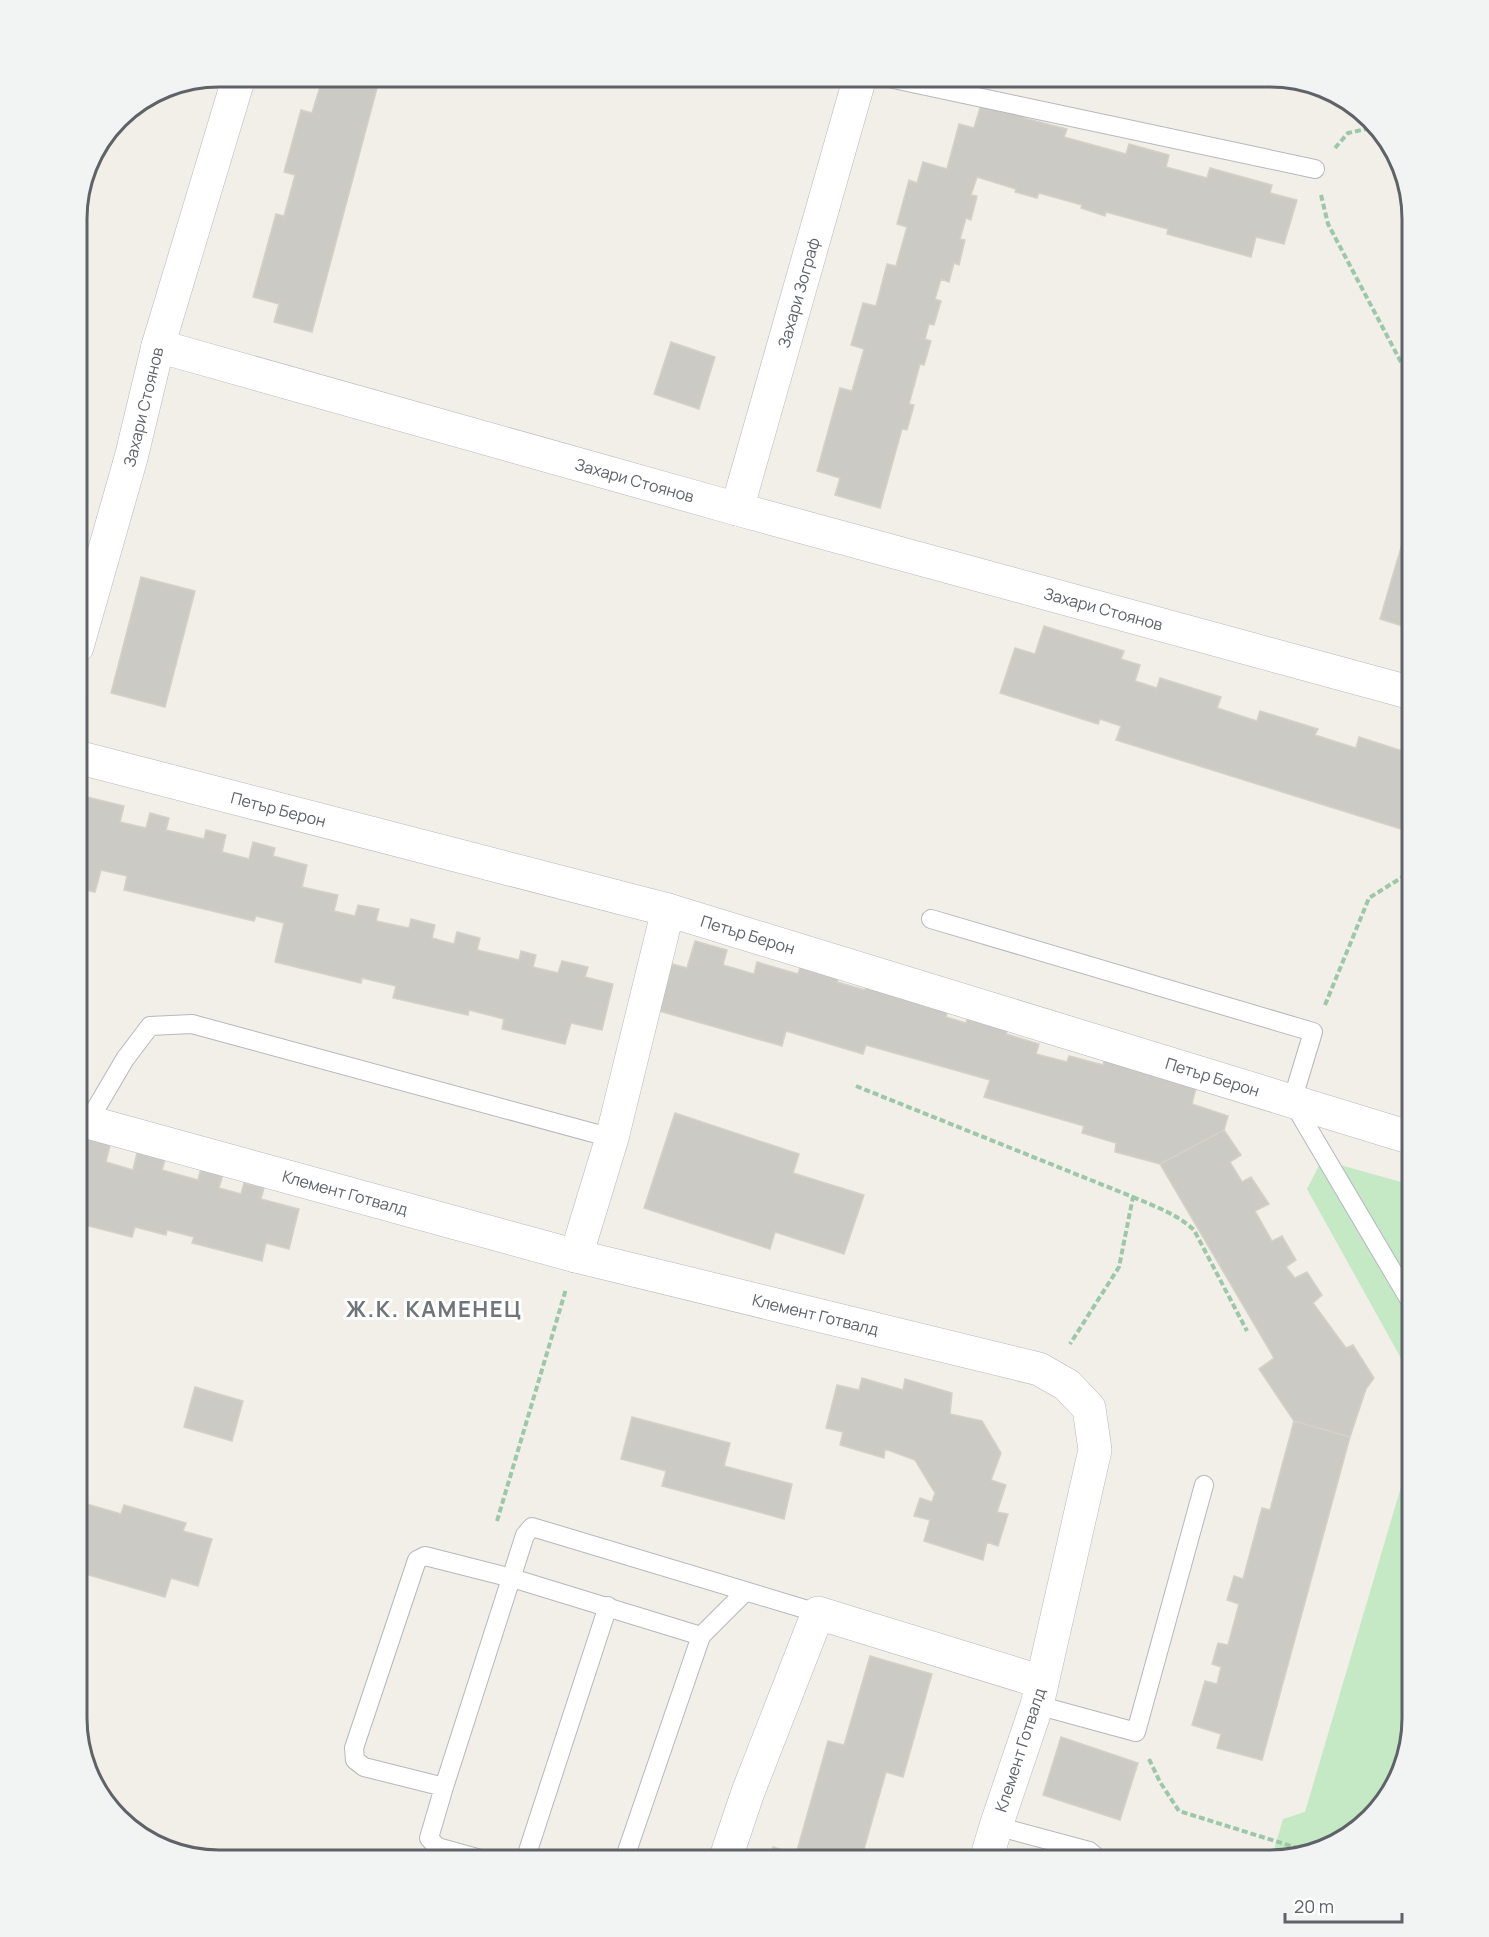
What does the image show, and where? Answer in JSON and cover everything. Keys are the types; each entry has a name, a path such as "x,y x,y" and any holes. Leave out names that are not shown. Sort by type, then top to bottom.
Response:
{"street":[{"path":"158,346 236,87"},
{"name":"Захари Зограф","path":"737,509 857,87"},
{"name":"Захари Стоянов","path":"87,612 131,458 158,346 737,509 1402,690"},
{"name":"Петър Берон","path":"87,760 668,910 1402,1135"},
{"path":"576,1256 612,1138 668,910"},
{"name":"Клемент Готвалд","path":"87,1121 576,1256 1039,1369 1067,1385 1089,1408 1095,1450 1040,1694 989,1850"},
{"path":"728,1850 748,1792 818,1612 1040,1694"}],"lane":[{"path":"931,87 1316,169"},
{"path":"931,919 1314,1032 1292,1101 1402,1286"},
{"path":"87,1113 150,1026 192,1024 612,1138"},
{"path":"1040,1694 1136,1732 1204,1485"},
{"path":"450,1850 436,1846 429,1838 525,1534 532,1527 818,1612"},
{"path":"444,1787 364,1767 355,1760 354,1748 417,1560 425,1556 512,1578 701,1636"},
{"path":"627,1850 701,1636 746,1591"},
{"path":"528,1850 608,1606"},
{"path":"996,1826 1085,1850"}],"path":[{"path":"1366,129 1348,133 1316,169 1328,224 1402,362"},
{"path":"1314,1032 1369,898 1402,878"},
{"path":"856,1086 1133,1197 1185,1221 1194,1230 1247,1331"},
{"path":"1050,1375 1119,1267 1133,1197"},
{"path":"482,1570 576,1256"},
{"path":"1136,1732 1160,1782 1179,1810 1296,1848"}],"green space":[{"path":"1322,1160 1402,1182 1402,1360 1307,1189"},
{"path":"1402,1484 1402,1727 1395,1761 1380,1792 1344,1828 1305,1846 1274,1850 1283,1819 1305,1812"}],"building":[{"path":"320,87 377,87 312,332 274,322 279,304 253,297 276,214 284,216 295,175 284,172 301,110 312,113"},
{"path":"982,101 1025,113 1024,118 1067,129 1064,137 1126,154 1129,144 1169,155 1166,167 1207,178 1210,168 1272,185 1270,193 1297,200 1284,244 1256,237 1251,257 1167,234 1168,229 1106,212 1105,216 1081,208 1082,205 1039,193 1037,198 1015,192 1016,189 977,177 971,195 977,196 971,220 966,218 960,239 965,240 959,265 954,263 949,282 941,279 935,299 941,301 934,325 929,324 925,339 931,341 924,365 920,364 909,404 914,405 907,430 902,429 880,508 835,495 840,478 817,471 840,388 852,391 864,349 851,345 863,303 876,306 887,264 896,266 907,227 897,224 909,180 917,183 923,162 947,169 959,124 974,128"},
{"path":"671,342 715,357 699,409 654,394"},
{"path":"1402,544 1402,626 1380,619"},
{"path":"141,577 195,591 165,707 111,693"},
{"path":"1044,626 1124,651 1121,659 1140,665 1135,681 1157,688 1160,678 1221,697 1217,708 1257,721 1260,711 1318,729 1315,735 1356,748 1359,737 1402,751 1401,829 1116,740 1121,726 1100,719 1098,724 1000,693 1015,648 1035,654"},
{"path":"87,797 124,806 120,822 146,828 150,813 169,818 166,830 204,839 206,830 226,835 222,852 249,859 253,842 275,848 273,856 307,865 302,887 338,895 334,911 355,916 358,905 379,909 376,921 409,928 411,919 435,925 432,938 454,944 457,932 480,938 477,950 519,960 521,951 536,955 533,967 558,973 562,961 588,967 585,977 613,984 602,1030 571,1023 565,1044 502,1029 504,1019 469,1010 468,1015 393,998 396,986 362,978 361,983 275,962 284,923 256,916 254,921 124,890 127,876 101,870 95,892 87,890"},
{"path":"695,941 727,950 723,965 754,974 757,962 798,974 802,960 841,971 837,982 865,990 868,978 950,1003 946,1017 966,1023 969,1013 1009,1025 1006,1034 1039,1044 1036,1054 1067,1062 1069,1056 1103,1065 1107,1050 1196,1088 1192,1104 1228,1116 1224,1130 1160,1164 1115,1152 1116,1143 1082,1133 1084,1126 984,1097 990,1080 866,1045 863,1054 786,1031 782,1046 659,1011 672,964 687,968"},
{"path":"675,1113 799,1154 793,1173 864,1195 844,1254 775,1232 770,1249 644,1208"},
{"path":"1224,1130 1241,1155 1230,1162 1242,1182 1251,1177 1269,1204 1255,1211 1272,1241 1282,1236 1296,1260 1286,1267 1295,1278 1307,1272 1322,1295 1313,1303 1346,1348 1353,1345 1374,1378 1366,1389 1350,1437 1294,1421 1259,1369 1274,1358 1160,1164"},
{"path":"87,1134 111,1141 106,1162 133,1170 137,1153 165,1160 162,1170 198,1180 201,1168 223,1174 219,1188 241,1194 244,1183 264,1188 261,1199 299,1209 289,1249 266,1243 262,1261 192,1243 194,1237 167,1230 166,1235 135,1227 132,1237 87,1226"},
{"path":"862,1378 903,1390 905,1379 952,1393 950,1414 982,1421 1001,1453 991,1480 1006,1485 997,1512 1008,1514 998,1546 987,1542 983,1560 924,1541 930,1520 914,1516 920,1498 932,1502 935,1493 915,1460 885,1449 884,1458 840,1445 843,1432 826,1428 837,1385 859,1390"},
{"path":"195,1387 243,1401 232,1441 184,1427"},
{"path":"632,1417 730,1443 724,1466 792,1484 784,1519 662,1486 666,1471 621,1459"},
{"path":"1294,1421 1350,1437 1262,1760 1217,1748 1221,1734 1192,1725 1205,1681 1217,1684 1221,1667 1212,1664 1218,1643 1228,1645 1239,1604 1227,1600 1234,1576 1243,1579 1262,1508 1270,1510"},
{"path":"87,1504 121,1514 124,1505 186,1523 183,1531 212,1539 198,1586 171,1578 165,1597 87,1574"},
{"path":"870,1656 932,1674 903,1777 886,1772 864,1850 797,1850 828,1741 844,1745"},
{"path":"1061,1737 1138,1763 1120,1820 1043,1795"}],"district":[{"name":"Ж.К. КАМЕНЕЦ","path":"434,1309"}]}
